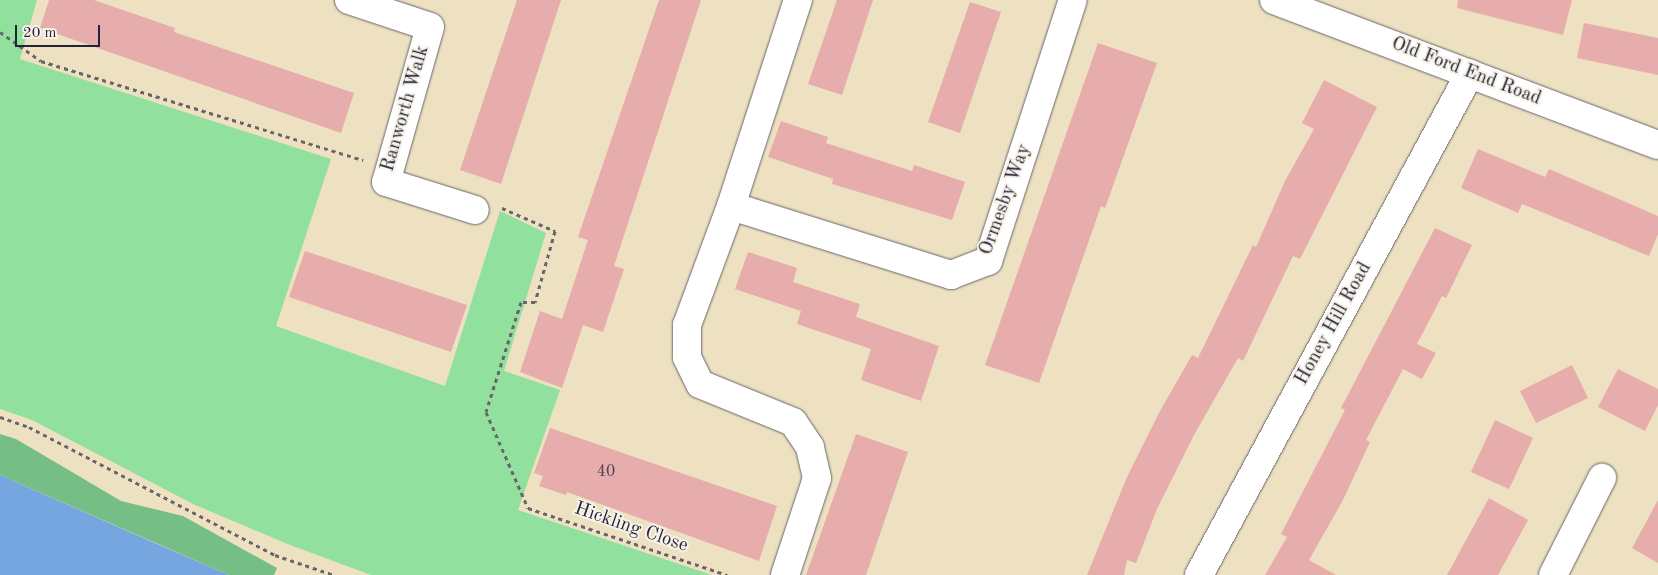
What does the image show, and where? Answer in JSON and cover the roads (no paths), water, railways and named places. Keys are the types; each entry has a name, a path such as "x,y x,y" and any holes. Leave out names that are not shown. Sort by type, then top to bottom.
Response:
{"street":[{"name":"Ranworth Walk","path":"349,0 430,27 386,182 475,210"},
{"path":"785,575 817,478 810,447 793,422 700,384 687,357 687,325 731,206 798,0"},
{"name":"Ormesby Way","path":"731,206 951,274 988,261 1073,0"},
{"name":"Old Ford End Road","path":"1274,0 1658,145"},
{"name":"Honey Hill Road","path":"1199,575 1470,73"},
{"path":"1553,575 1602,478"}],"water":[{"path":"0,475 157,544 229,575 0,575"}]}
